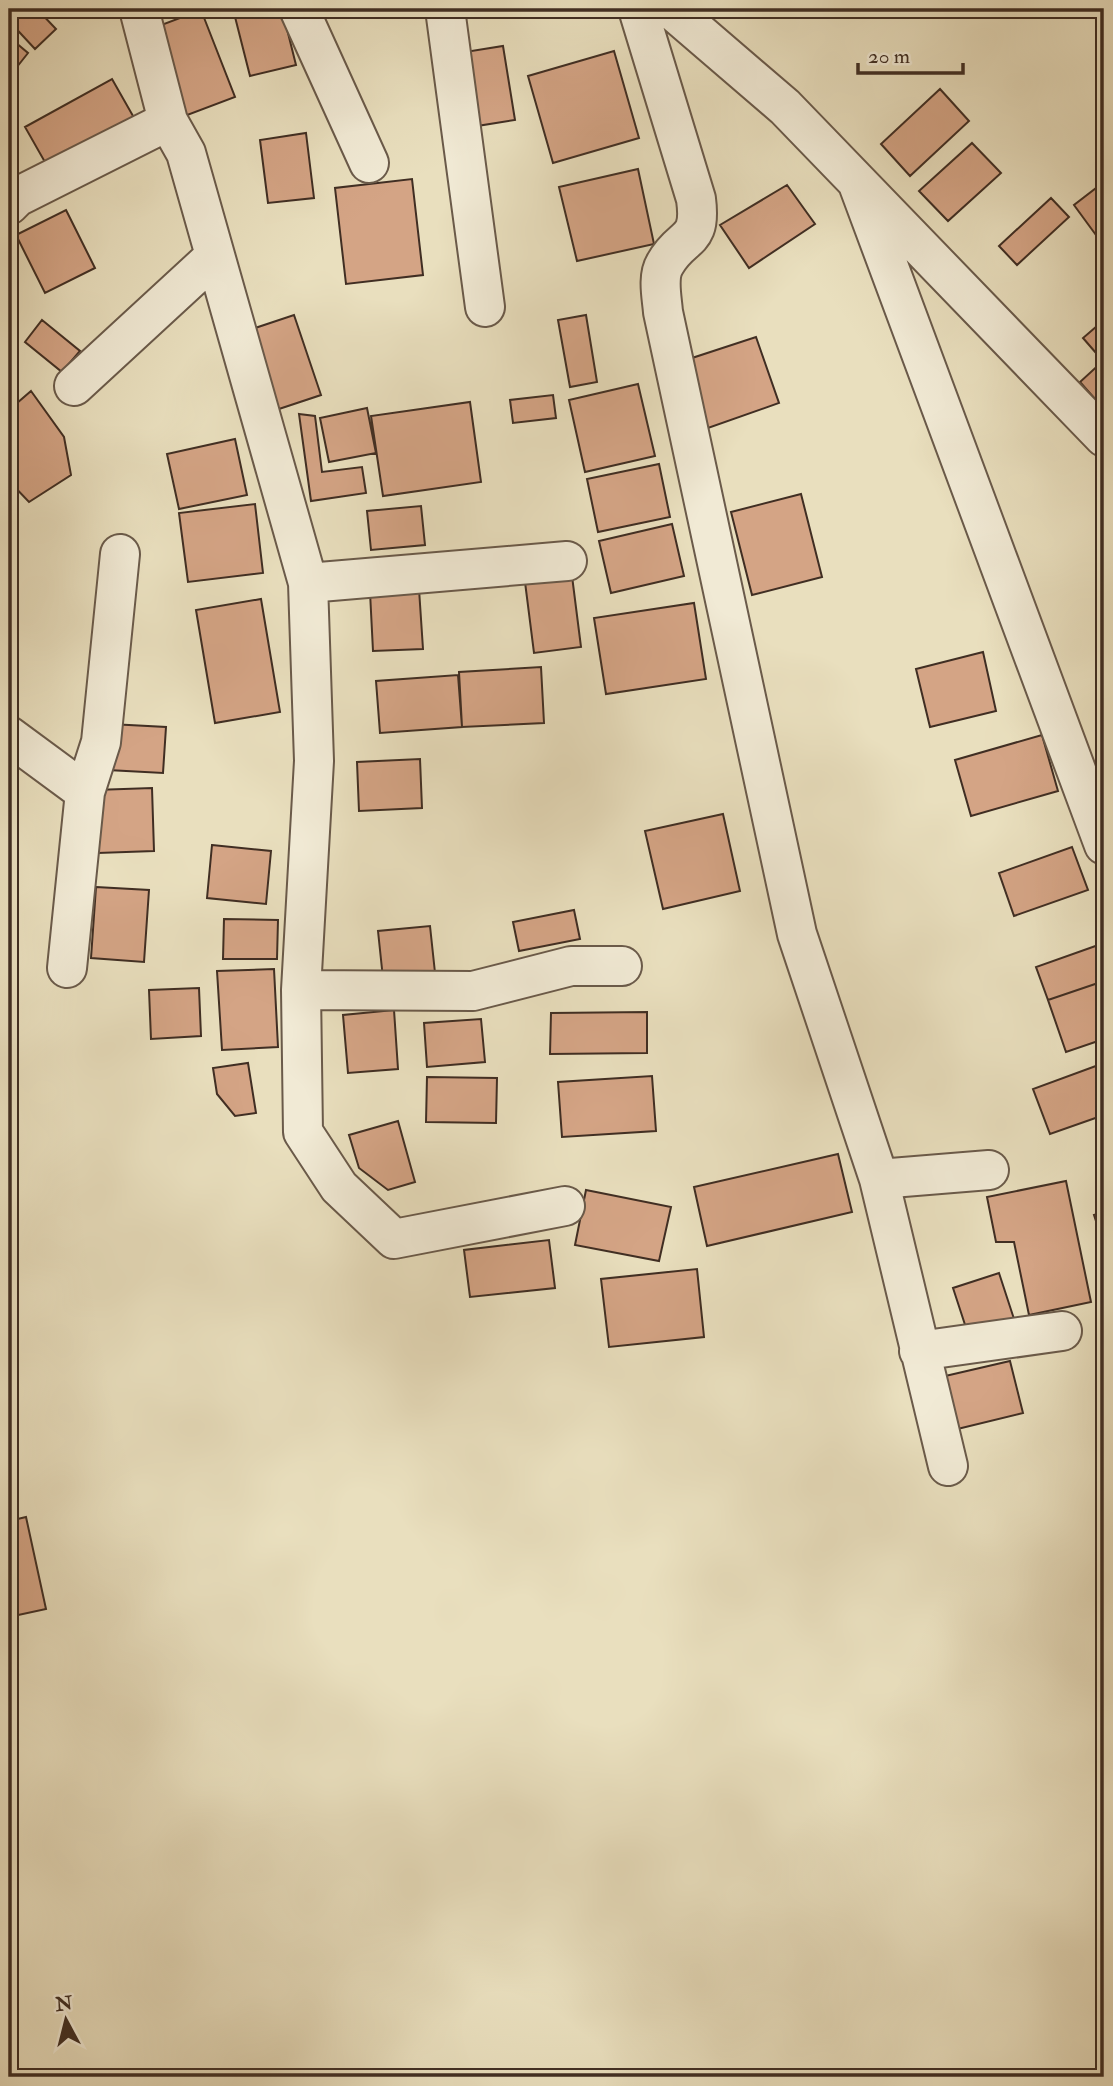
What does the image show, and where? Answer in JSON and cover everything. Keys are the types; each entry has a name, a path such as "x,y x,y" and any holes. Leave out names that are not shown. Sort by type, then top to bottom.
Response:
{"street":[{"path":"139,9 168,121 186,153 308,583 314,761 301,990 303,1132 339,1187 394,1239 565,1206"},
{"path":"299,9 369,163"},
{"path":"445,9 485,307"},
{"path":"638,9 696,199 698,218 694,233 664,264 661,279 666,326 797,934 879,1180 948,1466"},
{"path":"671,9 785,107 1104,438"},
{"path":"9,205 17,197 168,121"},
{"path":"858,184 1104,845"},
{"path":"74,386 215,256"},
{"path":"67,968 85,792 101,742 120,554"},
{"path":"308,583 567,561"},
{"path":"9,736 85,792"},
{"path":"301,990 473,991 571,966 622,966"},
{"path":"879,1180 989,1170"},
{"path":"919,1351 1062,1331"}],"building":[{"path":"9,9 37,9 56,29 35,49 9,21"},
{"path":"233,9 282,9 296,65 250,76"},
{"path":"201,10 235,97 182,117 148,30"},
{"path":"9,37 28,53 9,77"},
{"path":"503,46 515,120 477,126 465,52"},
{"path":"614,51 639,138 553,163 528,76"},
{"path":"112,79 141,130 54,178 25,127"},
{"path":"940,89 969,121 910,176 881,144"},
{"path":"306,133 314,198 268,203 260,140"},
{"path":"972,143 1001,173 948,221 919,191"},
{"path":"638,169 654,244 577,261 559,187"},
{"path":"412,179 423,275 346,284 335,188"},
{"path":"787,185 815,224 749,268 720,225"},
{"path":"1100,185 1104,191 1104,246 1074,205"},
{"path":"1051,198 1069,217 1017,265 999,246"},
{"path":"66,210 95,268 45,293 16,235"},
{"path":"294,315 321,395 264,414 237,334"},
{"path":"586,315 597,382 570,387 558,320"},
{"path":"42,320 80,351 62,372 25,342"},
{"path":"1104,320 1102,407 1080,382 1103,361 1083,338"},
{"path":"756,337 779,403 708,428 686,360"},
{"path":"638,384 655,456 585,472 569,400"},
{"path":"31,391 64,437 71,475 29,502 9,481 9,410"},
{"path":"553,395 556,418 513,423 510,400"},
{"path":"470,402 481,482 383,496 371,416"},
{"path":"367,408 376,453 329,462 320,418"},
{"path":"299,414 315,416 322,472 362,467 366,493 311,501"},
{"path":"235,439 247,495 179,509 167,454"},
{"path":"659,464 670,517 598,532 587,479"},
{"path":"801,494 822,577 752,595 731,512"},
{"path":"255,504 263,573 188,582 179,513"},
{"path":"421,506 425,545 371,550 367,511"},
{"path":"672,524 684,576 611,593 599,541"},
{"path":"572,576 581,647 534,653 525,582"},
{"path":"419,589 423,649 373,651 370,592"},
{"path":"261,599 280,712 215,723 196,610"},
{"path":"694,603 706,679 606,694 594,618"},
{"path":"983,652 996,711 930,727 916,669"},
{"path":"541,667 544,723 462,727 459,672"},
{"path":"458,675 462,727 380,733 376,681"},
{"path":"110,724 166,727 163,773 108,770"},
{"path":"1042,735 1058,791 971,816 955,760"},
{"path":"420,759 422,808 359,811 357,762"},
{"path":"152,788 154,851 98,853 95,790"},
{"path":"723,814 740,891 663,909 645,831"},
{"path":"212,845 271,851 266,904 207,898"},
{"path":"1072,847 1088,890 1014,916 999,873"},
{"path":"96,887 149,890 144,962 91,958"},
{"path":"574,910 580,939 519,951 513,922"},
{"path":"224,919 278,920 277,959 223,959"},
{"path":"430,926 436,982 384,988 378,931"},
{"path":"1104,943 1104,981 1048,1000 1036,967"},
{"path":"274,969 278,1047 222,1050 217,971"},
{"path":"1104,981 1104,1039 1066,1052 1048,1000"},
{"path":"199,988 201,1036 151,1039 149,990"},
{"path":"394,1010 398,1069 348,1073 343,1015"},
{"path":"647,1012 647,1053 550,1054 551,1013"},
{"path":"481,1019 485,1062 427,1067 424,1023"},
{"path":"248,1063 256,1113 235,1116 217,1094 213,1068"},
{"path":"1104,1063 1104,1115 1050,1134 1033,1089"},
{"path":"652,1076 656,1131 562,1137 558,1082"},
{"path":"427,1077 497,1078 496,1123 426,1122"},
{"path":"398,1121 415,1182 388,1190 359,1168 349,1135"},
{"path":"838,1154 852,1212 707,1246 694,1187"},
{"path":"1066,1181 1091,1302 1029,1315 1014,1242 996,1242 987,1197"},
{"path":"586,1190 671,1207 659,1261 575,1245"},
{"path":"1104,1212 1104,1246 1094,1215"},
{"path":"549,1240 555,1288 470,1297 464,1250"},
{"path":"697,1269 704,1337 609,1347 601,1279"},
{"path":"999,1273 1016,1325 970,1340 953,1288"},
{"path":"1010,1361 1023,1413 941,1433 928,1380"},
{"path":"26,1517 46,1609 9,1617 9,1521"}]}
